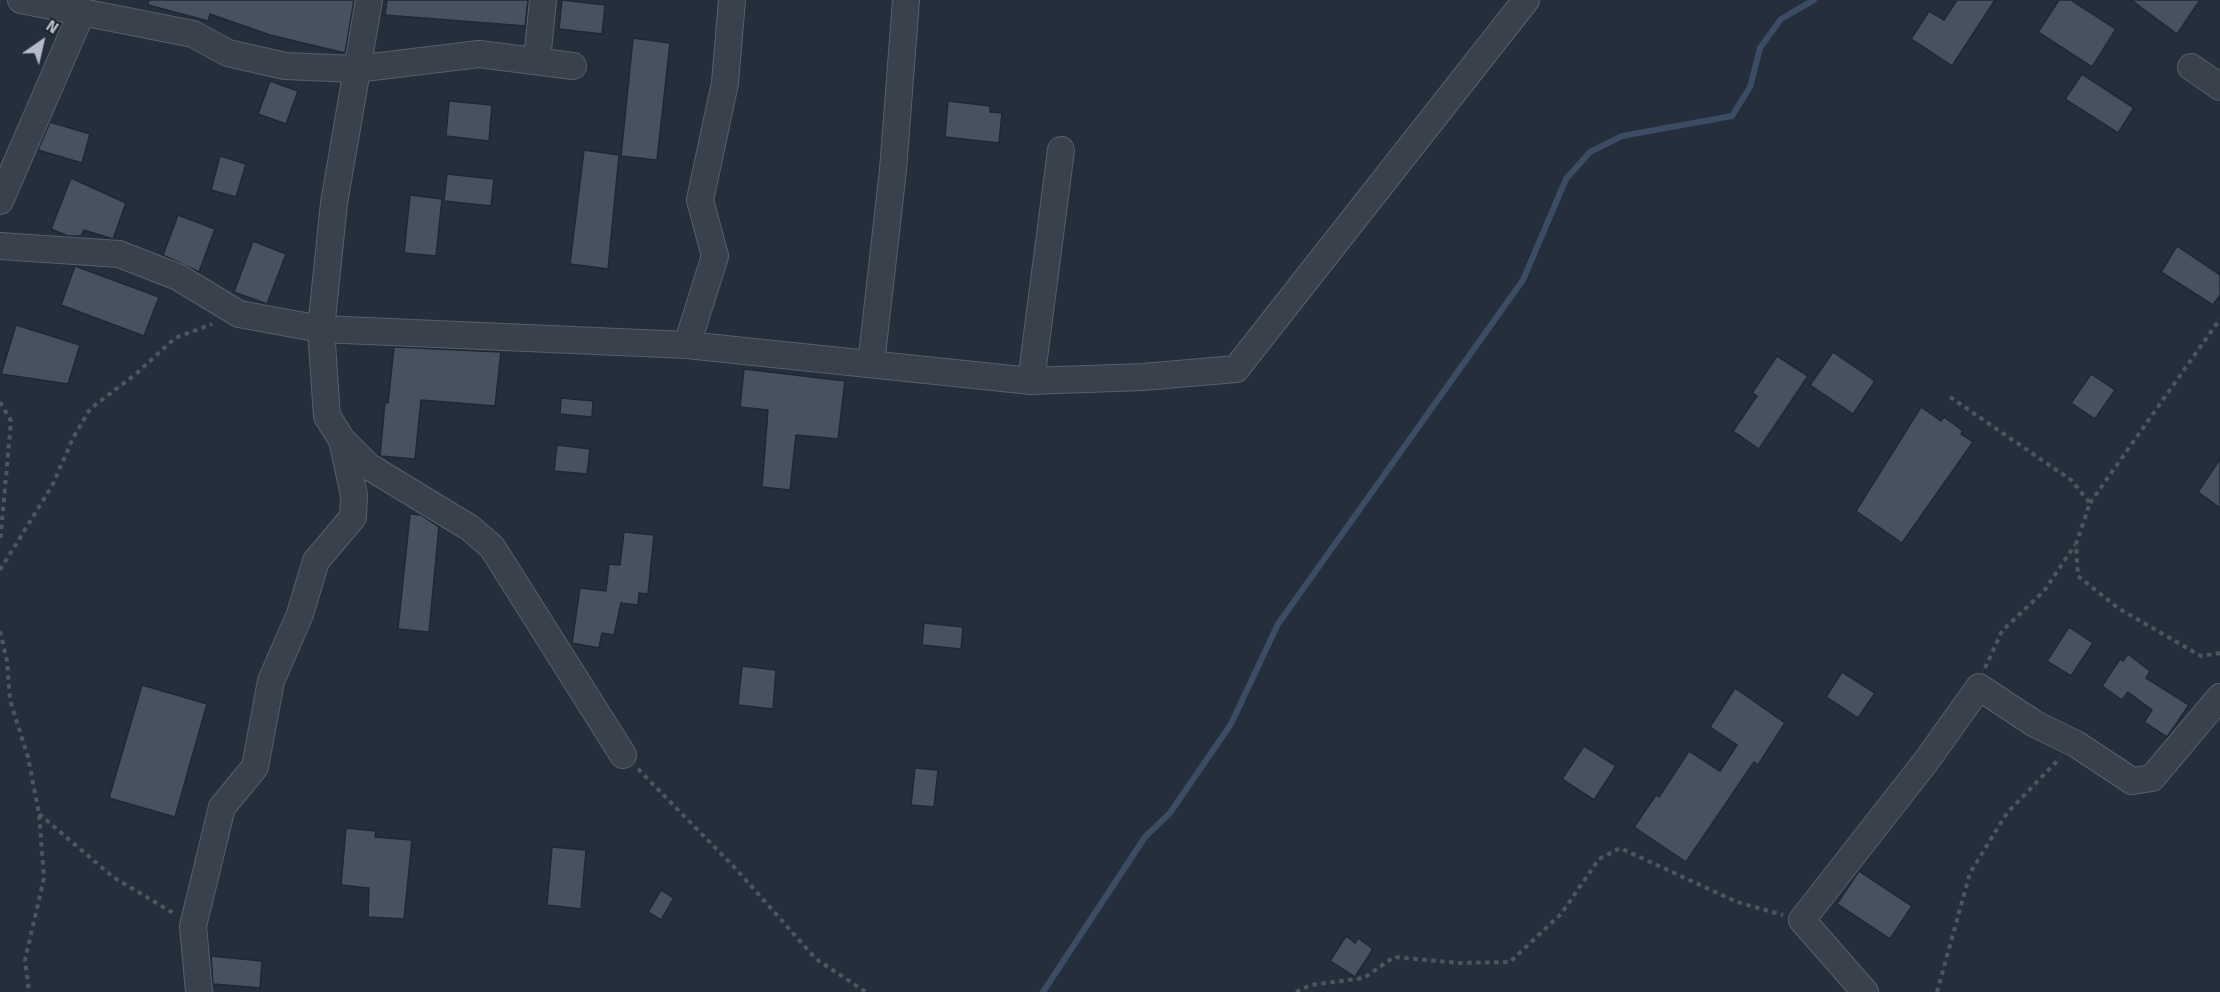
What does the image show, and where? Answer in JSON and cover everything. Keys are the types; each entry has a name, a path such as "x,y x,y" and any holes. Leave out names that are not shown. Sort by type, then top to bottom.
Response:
{"street":[{"path":"21,0 81,14 193,34 228,53 285,66 356,69 479,54 573,66"},
{"path":"369,0 334,203 321,329 327,416 342,440 368,466 470,528 492,548 623,755"},
{"path":"537,60 543,0"},
{"path":"687,345 715,256 700,200 725,82 732,0"},
{"path":"872,364 893,170 906,0"},
{"path":"0,246 118,254 178,277 239,314 321,329 687,345 1031,381 1143,377 1236,369 1526,0"},
{"path":"0,201 81,14"},
{"path":"2191,67 2220,87"},
{"path":"1031,381 1061,150"},
{"path":"199,992 193,926 222,807 255,766 271,681 300,614 316,561 354,517 354,495 342,440"},
{"path":"1865,992 1802,920 1927,760 1979,687 2035,724 2076,744 2132,781 2152,778 2220,697"}],"path":[{"path":"0,570 52,486 73,438 90,409 137,373 175,338 239,314"},
{"path":"1979,687 1986,662 2002,631 2044,591 2076,544 2090,502 2220,319"},
{"path":"1950,397 2071,480 2090,502"},
{"path":"0,402 11,421 0,543"},
{"path":"2076,544 2078,576 2118,608 2201,656 2220,652"},
{"path":"0,631 7,661 10,700 28,757 39,814 44,878 25,960 29,992"},
{"path":"1937,992 1970,873 2007,813 2037,779 2076,744"},
{"path":"623,755 736,869 816,959 866,992"},
{"path":"39,814 113,877 193,926"},
{"path":"1296,992 1311,985 1364,978 1394,957 1459,963 1510,962 1561,915 1599,859 1620,848 1737,902 1802,920"}],"building":[{"path":"149,0 354,0 345,53 270,35 210,14 208,21 148,5"},
{"path":"387,0 528,0 525,26 385,15"},
{"path":"562,0 605,5 602,34 559,29"},
{"path":"1957,0 1995,0 1952,66 1911,39 1929,11 1944,20"},
{"path":"2059,0 2071,0 2116,29 2092,67 2038,32"},
{"path":"2131,0 2200,0 2177,34"},
{"path":"633,38 670,43 657,160 621,156"},
{"path":"2082,74 2134,108 2118,133 2065,99"},
{"path":"270,81 298,91 286,124 258,114"},
{"path":"449,101 492,105 489,141 446,136"},
{"path":"948,101 990,106 990,112 1002,113 999,143 945,137"},
{"path":"50,122 90,134 82,163 38,150"},
{"path":"584,150 619,155 608,269 570,264"},
{"path":"220,156 246,164 236,197 211,190"},
{"path":"447,174 494,179 491,206 444,201"},
{"path":"71,178 126,203 113,239 84,230 81,236 68,236 51,229"},
{"path":"410,195 442,199 436,256 404,253"},
{"path":"178,215 215,229 199,272 163,255"},
{"path":"253,241 286,254 267,304 234,292"},
{"path":"2177,246 2220,275 2220,295 2213,305 2161,272"},
{"path":"75,266 159,297 144,336 61,305"},
{"path":"16,325 80,345 68,384 1,374"},
{"path":"394,347 501,352 495,406 421,400 415,459 380,456 385,402 388,403"},
{"path":"1833,352 1875,381 1853,414 1810,385"},
{"path":"1777,356 1808,376 1759,449 1733,431 1757,396 1752,393"},
{"path":"744,369 845,381 838,439 796,435 790,490 762,487 768,410 740,407"},
{"path":"2091,374 2115,390 2095,419 2071,403"},
{"path":"561,398 593,401 592,417 560,414"},
{"path":"1921,407 1941,421 1944,417 1963,431 1961,434 1973,442 1902,543 1856,511"},
{"path":"557,445 590,449 587,474 554,471"},
{"path":"2220,459 2220,508 2198,492"},
{"path":"410,514 421,515 439,527 429,632 398,629"},
{"path":"624,532 654,535 648,594 639,593 638,605 621,603 614,635 602,633 599,648 572,643 580,588 606,591 609,564 620,565"},
{"path":"924,623 963,627 961,649 922,645"},
{"path":"2069,627 2093,643 2071,676 2047,661"},
{"path":"2128,654 2150,671 2146,678 2189,705 2167,737 2144,722 2152,710 2128,692 2122,700 2102,686 2120,659 2123,661"},
{"path":"742,666 776,670 773,709 738,705"},
{"path":"1842,672 1875,693 1858,718 1826,697"},
{"path":"142,685 207,704 175,817 109,798"},
{"path":"1735,688 1785,723 1758,765 1754,762 1686,862 1634,827 1656,795 1659,797 1689,751 1720,771 1737,745 1710,727"},
{"path":"1584,746 1616,766 1594,800 1562,779"},
{"path":"915,768 938,770 934,807 911,805"},
{"path":"346,828 376,831 375,837 412,840 404,919 368,917 369,888 341,885"},
{"path":"552,847 586,850 581,909 547,905"},
{"path":"1859,871 1912,906 1890,939 1837,904"},
{"path":"661,890 674,898 661,920 648,912"},
{"path":"1346,936 1355,943 1358,938 1373,949 1355,977 1330,961"},
{"path":"211,956 262,961 260,988 213,984"}],"waterway":[{"path":"1043,992 1145,837 1170,813 1231,724 1278,624 1523,280 1566,179 1590,152 1622,136 1732,116 1750,87 1760,48 1781,19 1814,0"}]}
